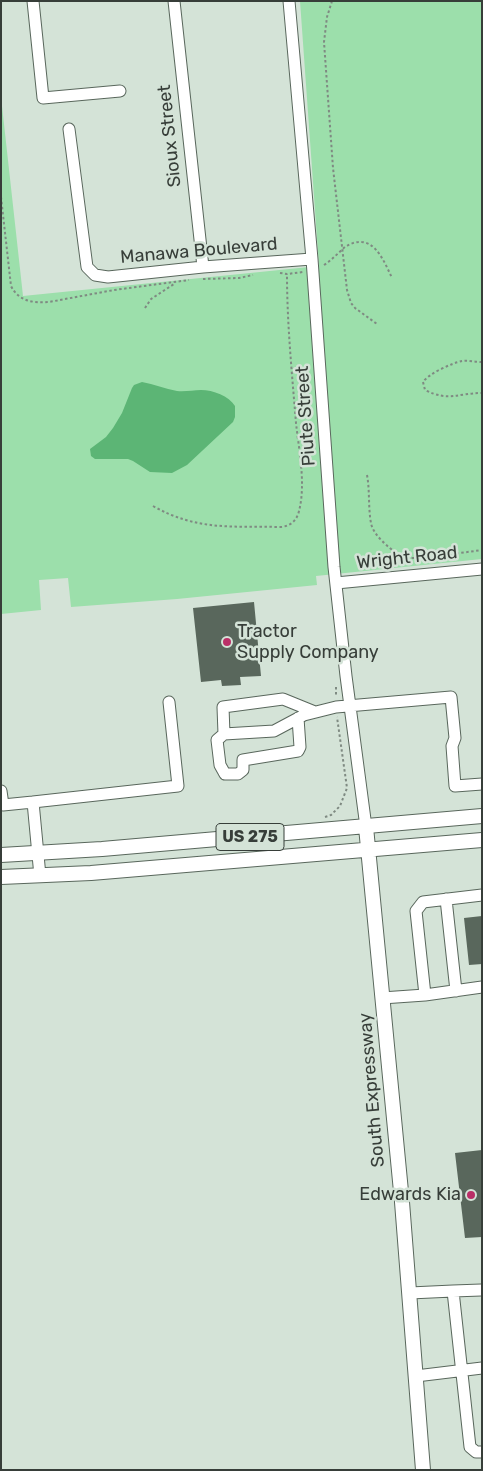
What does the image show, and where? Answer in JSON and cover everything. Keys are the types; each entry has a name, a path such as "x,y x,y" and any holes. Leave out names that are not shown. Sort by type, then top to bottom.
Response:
{"main road":[{"name":"US 275","path":"1,855 366,827 482,816"},
{"name":"South Expressway","path":"366,827 410,1293 423,1470"},
{"name":"US 275","path":"1,877 92,873 482,840"}],"street":[{"path":"33,1 43,98 120,90"},
{"name":"Sioux Street","path":"174,1 203,267"},
{"name":"Piute Street","path":"289,1 312,259 336,583 366,827"},
{"name":"Manawa Boulevard","path":"69,129 87,267 98,277 312,259"},
{"name":"Wright Road","path":"336,583 482,569"},
{"path":"298,718 300,747 298,751 243,760 243,770 238,774 225,774 220,766 217,740 224,734 274,731 298,718 336,707 451,697 455,738 452,746 455,786 482,784"},
{"path":"224,734 223,707 283,699 315,712"},
{"path":"1,791 3,805 178,786 169,702"},
{"path":"33,802 40,876"},
{"path":"425,995 416,912 423,902 482,895"},
{"path":"446,899 456,991"},
{"path":"382,998 425,995 482,987"},
{"path":"410,1293 481,1290 482,1296"},
{"path":"452,1291 470,1447 476,1452 482,1452"},
{"path":"416,1376 482,1368"}],"path":[{"path":"332,1 327,17 324,42 341,250 347,290 351,303 377,324"},
{"path":"1,197 11,286 17,296 23,300 39,303 49,302 114,290 192,280"},
{"path":"341,250 359,242 371,245 380,253 392,278"},
{"path":"153,506 170,514 207,526 287,527 296,519 301,504 301,476 293,386 287,274 277,273"},
{"path":"200,279 239,278 259,274"},
{"path":"146,308 151,299 176,283"},
{"path":"482,362 458,362 428,376 422,382 425,390 449,398 482,393"},
{"path":"367,475 373,529 399,555 404,558 422,558 482,550"}],"shaded area":[{"path":"300,1 482,1 482,559 316,576 317,585 71,607 68,578 39,580 41,610 1,614 1,97 23,296 319,266"},
{"path":"142,382 177,391 206,390 220,394 229,399 235,406 233,422 187,465 172,473 150,472 128,459 95,459 91,456 90,449 106,437 113,428 122,413 132,388 134,385"}],"building":[{"name":"Tractor Supply Company","path":"254,602 261,676 240,677 241,685 222,686 221,680 201,682 193,608"},
{"path":"482,916 482,964 469,965 464,918"},
{"name":"Edwards Kia","path":"482,1150 482,1237 465,1238 455,1153"}],"place":[{"name":"Tractor Supply Company","path":"227,642"},
{"name":"Edwards Kia","path":"471,1195"}]}
